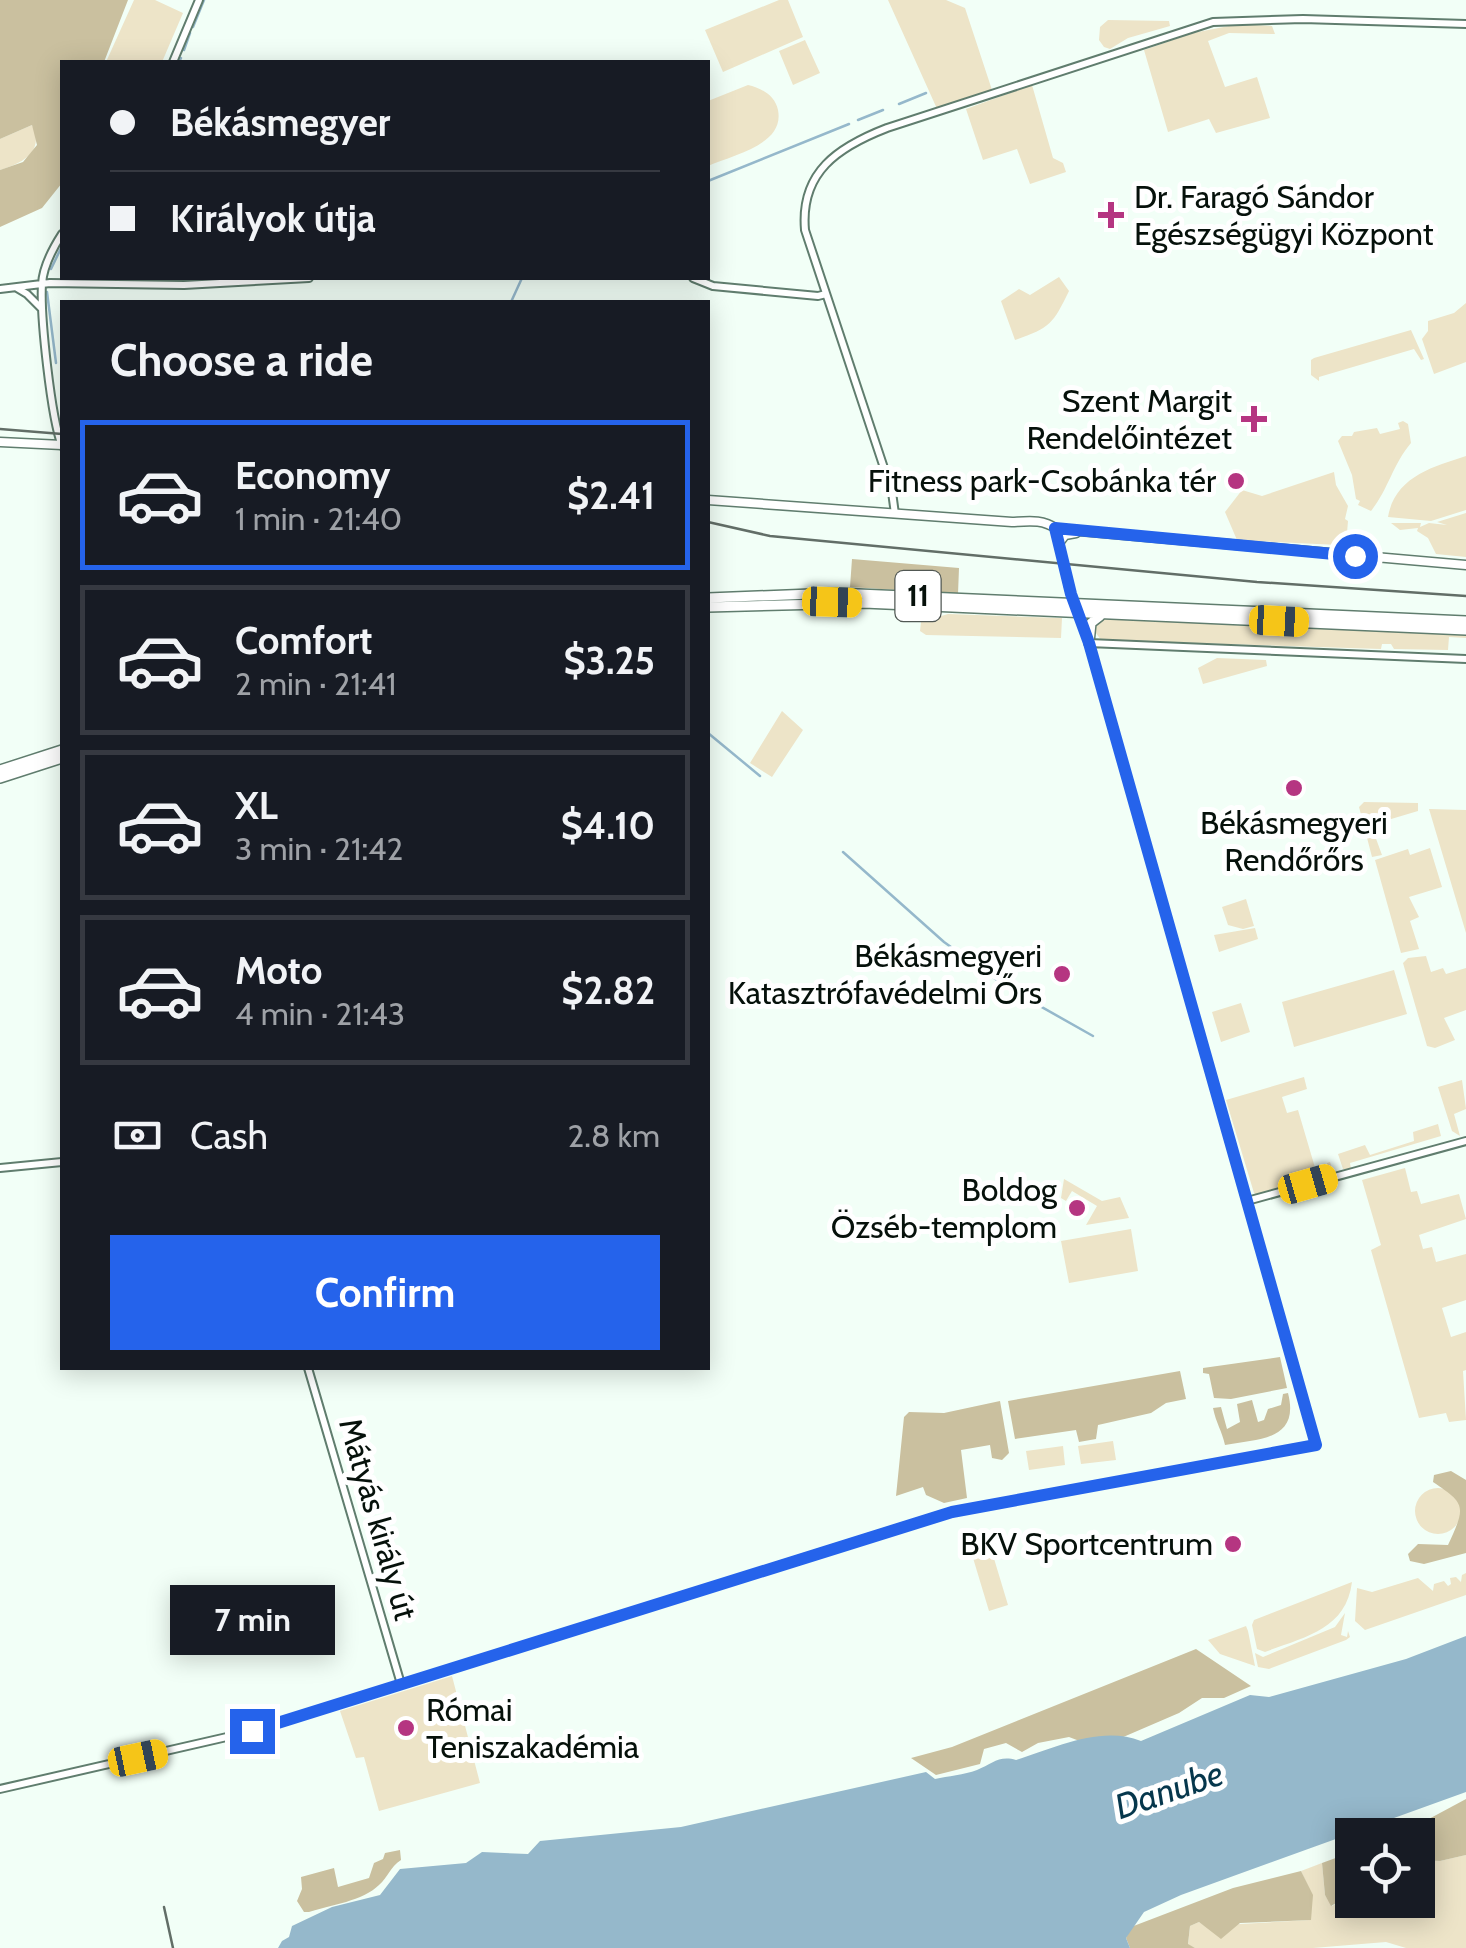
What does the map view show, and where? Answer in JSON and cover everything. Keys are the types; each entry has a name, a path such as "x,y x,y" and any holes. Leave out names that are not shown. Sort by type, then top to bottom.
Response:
{"main road":[{"path":"0,442 60,446"},
{"path":"710,500 1012,522 1032,520 1055,528 1466,565"},
{"path":"1060,542 1068,534 1096,532"},
{"name":"11","path":"710,598 836,593 1076,608 1104,614 1466,630"},
{"name":"11","path":"710,607 832,602 1466,621"},
{"path":"1089,643 1091,622 1104,614"},
{"path":"0,770 60,751"},
{"path":"0,778 60,759"}],"street":[{"path":"174,60 199,0"},
{"path":"894,514 892,492 804,223 810,185 828,163 851,144 887,128 1180,30 1225,20 1466,24"},
{"path":"60,238 42,284 60,431"},
{"path":"0,289 42,284 184,285 273,280"},
{"path":"700,280 714,286 826,294"},
{"path":"16,288 44,311"},
{"path":"0,1789 238,1735 952,1512 1316,1445 1055,528"},
{"path":"1089,643 1466,659"},
{"path":"1247,1201 1466,1141"},
{"path":"0,1168 60,1162"},
{"name":"Mátyás király út","path":"309,1370 400,1684"}],"shaded area":[{"path":"0,0 128,0 105,60 60,60 60,186 42,208 0,227 0,170 23,162 37,145 32,125 0,139"},
{"path":"134,0 155,0 183,13 163,60 107,60"},
{"path":"779,0 788,0 803,37 723,72 705,30"},
{"path":"888,0 946,0 965,8 992,90 988,95 938,111"},
{"path":"1108,20 1169,21 1170,26 1128,38 1110,49 1099,40 1100,27"},
{"path":"1239,24 1272,26 1275,34 1229,33 1208,41 1225,87 1257,77 1270,118 1216,133 1209,119 1168,132 1144,50 1193,33"},
{"path":"805,40 820,73 793,85 779,51"},
{"path":"748,85 758,88 774,100 778,122 773,132 755,147 710,165 710,100"},
{"path":"1032,85 1053,158 1063,163 1066,172 1030,184 1017,149 983,160 966,109"},
{"path":"32,125 34,149 24,160 0,170 0,139"},
{"path":"1059,277 1069,291 1054,318 1036,332 1015,340 1001,301 1019,289 1030,295"},
{"path":"1466,303 1466,362 1434,374 1422,339 1428,331 1428,321 1454,313"},
{"path":"1411,330 1424,359 1414,349 1319,377 1319,381 1311,375 1314,358"},
{"path":"1398,423 1408,424 1411,443 1371,511 1358,505 1352,475 1338,441 1354,432 1377,428 1380,434 1400,429"},
{"path":"1466,456 1466,510 1431,521 1388,517 1398,492 1407,483 1428,470"},
{"path":"1334,472 1336,485 1348,506 1345,519 1350,536 1338,545 1237,540 1225,512 1242,490 1262,496"},
{"path":"1466,513 1466,557 1436,554 1418,528 1400,530 1391,523 1447,525 1437,522"},
{"path":"852,559 959,568 958,594 850,587"},
{"path":"948,614 1062,618 1061,638 926,635 920,631 921,622"},
{"path":"1103,619 1466,635 1466,638 1449,637 1448,650 1394,649 1391,644 1382,644 1381,649 1101,640 1093,629"},
{"path":"1217,658 1266,660 1267,666 1203,684 1198,668"},
{"path":"782,711 803,730 772,777 750,763"},
{"path":"1364,802 1418,803 1418,811 1371,825 1382,855 1372,857 1359,807"},
{"path":"1429,809 1466,810 1466,933"},
{"path":"1430,848 1442,887 1409,897 1419,917 1410,921 1419,949 1401,953 1375,860 1408,849 1410,855"},
{"path":"1246,899 1254,926 1243,929 1228,925 1222,907"},
{"path":"1255,928 1258,939 1219,952 1214,935"},
{"path":"1426,956 1431,972 1443,968 1446,974 1466,968 1466,1010 1444,1018 1455,1040 1435,1048 1427,1046 1403,963 1408,958"},
{"path":"1394,970 1407,1014 1294,1047 1282,1002"},
{"path":"1241,1003 1250,1032 1221,1042 1212,1012"},
{"path":"1304,1077 1307,1089 1282,1097 1287,1113 1298,1110 1316,1171 1327,1168 1330,1162 1333,1171 1330,1176 1258,1196 1226,1100"},
{"path":"1462,1080 1466,1109 1454,1114 1460,1136 1452,1131 1438,1087"},
{"path":"1438,1124 1441,1136 1350,1163 1351,1169 1343,1169 1338,1154 1365,1145 1370,1155 1414,1141 1413,1132"},
{"path":"1405,1168 1411,1192 1417,1191 1421,1204 1459,1194 1466,1219 1419,1235 1423,1249 1432,1247 1436,1262 1466,1254 1466,1300 1442,1308 1451,1337 1466,1332 1466,1420 1449,1422 1446,1413 1419,1418 1371,1250 1381,1245 1362,1180"},
{"path":"1064,1179 1102,1201 1120,1197 1129,1218 1086,1225 1097,1206 1072,1191 1066,1201 1061,1198"},
{"path":"1131,1229 1138,1271 1069,1283 1061,1241"},
{"path":"1280,1357 1287,1388 1231,1399 1214,1398 1209,1374 1203,1373 1203,1368"},
{"path":"1180,1371 1186,1399 1166,1403 1151,1413 1098,1425 1096,1439 1079,1442 1076,1430 1015,1439 1008,1401"},
{"path":"1288,1393 1290,1408 1283,1429 1263,1438 1225,1445 1213,1408 1221,1407 1227,1429 1240,1422 1237,1404 1252,1400 1258,1422 1264,1420 1268,1409 1281,1405 1283,1394"},
{"path":"1000,1401 1009,1453 1002,1460 992,1458 990,1445 961,1450 967,1498 944,1503 926,1495 923,1487 896,1496 904,1417 909,1412 944,1413"},
{"path":"1113,1441 1116,1460 1081,1464 1078,1446"},
{"path":"1063,1446 1065,1465 1029,1470 1026,1451"},
{"path":"1451,1471 1466,1480 1466,1553 1424,1564 1410,1561 1408,1554 1418,1544 1448,1545 1460,1507 1433,1482 1434,1475"},
{"path":"1438,1488 1454,1495 1461,1511 1454,1527 1438,1534 1422,1527 1415,1511 1422,1495"},
{"path":"989,1542 1008,1605 989,1611 970,1548"},
{"path":"1466,1573 1466,1595 1365,1630 1355,1621 1357,1588 1372,1592 1418,1578 1433,1591 1434,1584 1444,1581 1448,1586 1450,1578 1456,1577 1461,1582"},
{"path":"1352,1582 1341,1611 1321,1629 1265,1652 1257,1649 1254,1620"},
{"path":"1345,1613 1341,1635 1347,1637 1348,1631 1350,1637 1346,1640 1269,1669 1258,1667 1255,1653 1263,1657 1335,1627"},
{"path":"1246,1626 1255,1666 1220,1654 1208,1640"},
{"path":"1196,1649 1251,1686 1224,1698 1202,1698 1179,1713 1114,1741 1090,1745 1069,1737 1038,1743 1022,1752 1006,1743 984,1749 980,1764 936,1775 911,1758 952,1747"},
{"name":"Római Teniszakadémia","path":"452,1676 480,1783 379,1811 364,1757 356,1758 340,1711"},
{"path":"1466,1799 1466,1855 1435,1861 1435,1818 1431,1818"},
{"path":"400,1850 401,1860 379,1885 364,1895 309,1912 304,1912 297,1901 301,1877 334,1868 338,1887 369,1878 374,1863 383,1859 385,1853"},
{"path":"1466,1855 1466,1948 1406,1948 1386,1942 1313,1948 1188,1945 1190,1926 1199,1922 1205,1926 1310,1920 1312,1895 1301,1871 1322,1863 1325,1895 1332,1906 1335,1904 1335,1918 1435,1918 1435,1861"},
{"path":"1335,1858 1335,1904 1331,1906 1325,1895 1322,1863"},
{"path":"1301,1871 1313,1895 1311,1920 1240,1923 1221,1939 1199,1922 1190,1926 1188,1944 1195,1948 1130,1948 1126,1938 1131,1927 1233,1888"}],"water":[{"name":"Danube","path":"1466,1636 1466,1792 1394,1818 1335,1818 1335,1839 1144,1912 1126,1938 1130,1948 278,1948 289,1937 292,1926 332,1907 380,1895 400,1869 466,1863 482,1852 528,1854 540,1841 681,1827 926,1772 935,1779 1094,1737 1141,1741 1250,1695 1269,1697 1406,1659"}],"waterway":[{"path":"193,27 204,0"},
{"path":"184,50 190,33"},
{"path":"899,104 926,93"},
{"path":"858,120 883,110"},
{"path":"710,180 849,124"},
{"path":"51,269 60,250"},
{"path":"512,300 521,280"},
{"path":"47,292 56,363"},
{"path":"710,735 760,776"},
{"path":"843,852 944,942 1008,988 1093,1036"}],"tram line":[{"path":"0,429 60,434"},
{"path":"710,522 770,536 1257,582 1466,596"}],"railway":[{"path":"164,1907 173,1948"}],"place":[{"name":"Dr. Faragó Sándor Egészségügyi Központ","path":"1111,215"},
{"name":"Szent Margit Rendelőintézet","path":"1254,419"},
{"name":"Fitness park-Csobánka tér","path":"1236,481"},
{"name":"Békásmegyeri Rendőrőrs","path":"1294,788"},
{"name":"Békásmegyeri Katasztrófavédelmi Őrs","path":"1062,974"},
{"name":"Boldog Özséb-templom","path":"1077,1208"},
{"name":"BKV Sportcentrum","path":"1233,1544"},
{"name":"Római Teniszakadémia","path":"406,1728"}],"route":[{"path":"252,1731 952,1512 1316,1445 1055,528 1355,556"}]}
